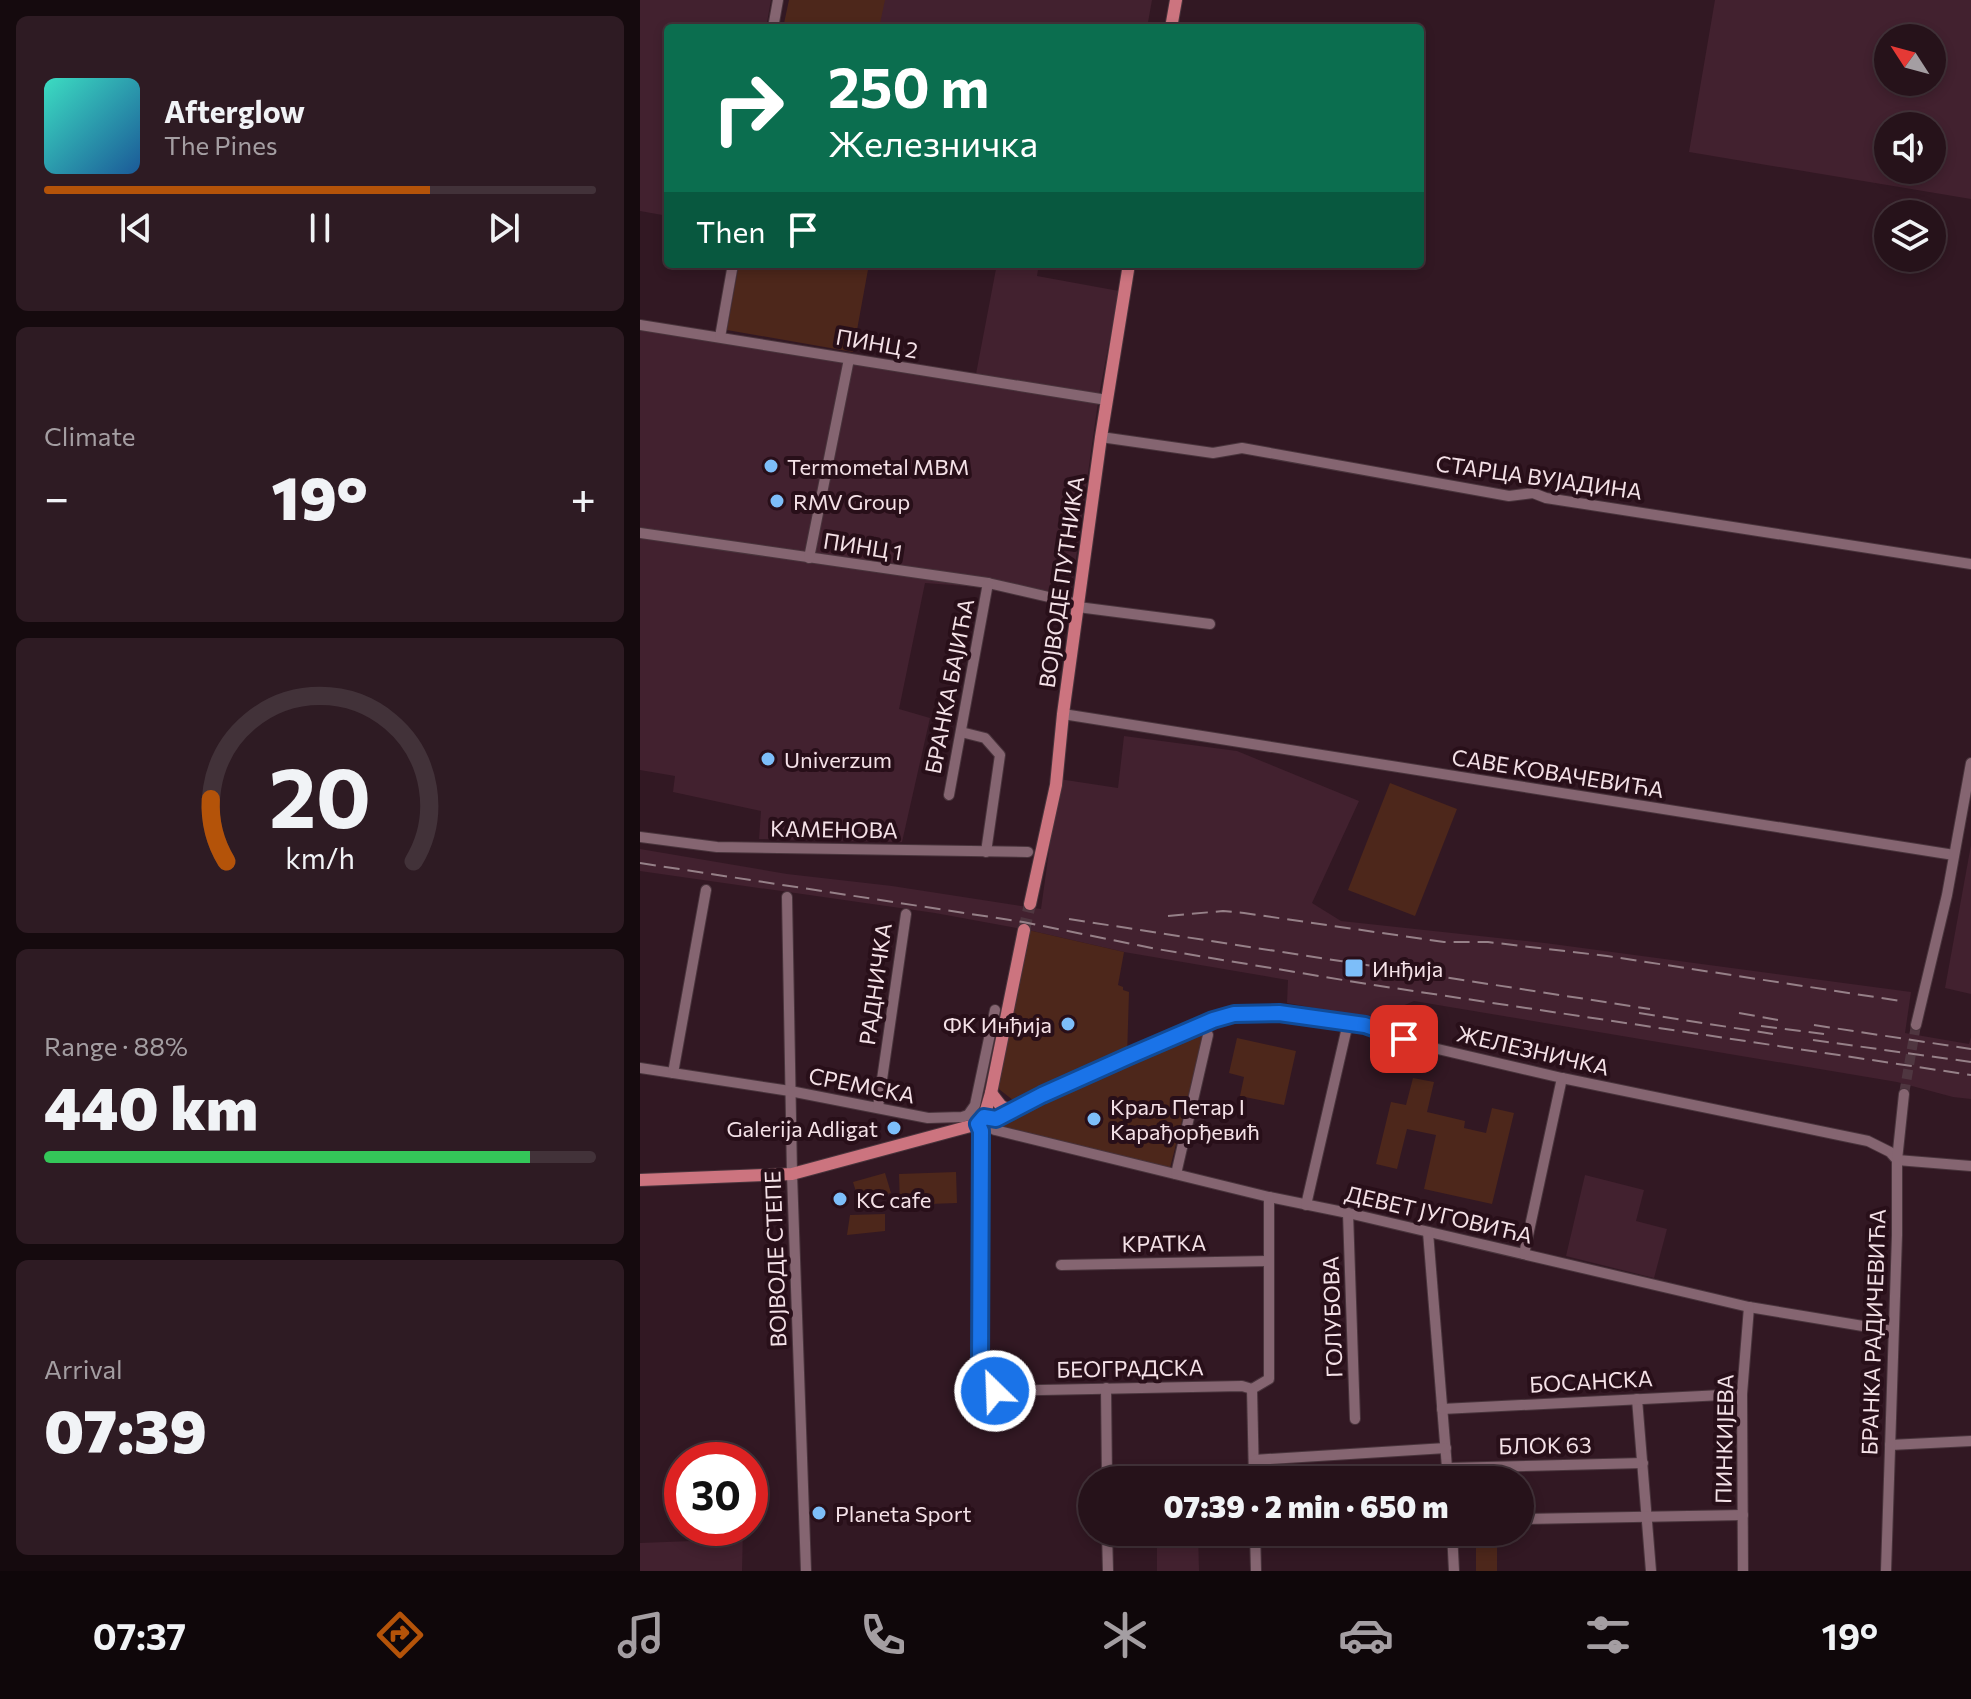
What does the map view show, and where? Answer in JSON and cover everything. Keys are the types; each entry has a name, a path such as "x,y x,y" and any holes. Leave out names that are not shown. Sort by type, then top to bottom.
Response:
{"main road":[{"path":"1172,24 1176,0"},
{"name":"ВОЈВОДЕ ПУТНИКА","path":"1030,904 1056,785 1101,437 1128,268"},
{"path":"981,1121 991,1093 1024,930"},
{"path":"991,1093 1001,1106 1012,1111"},
{"name":"ЖЕЛЕЗНИЧКА","path":"640,1180 792,1174 931,1138 981,1121"}],"street":[{"path":"774,24 778,0"},
{"path":"720,337 732,268"},
{"name":"ПИНЦ 2","path":"640,325 1107,400"},
{"path":"809,558 849,359"},
{"name":"СТАРЦА ВУЈАДИНА","path":"1101,437 1213,453 1242,448 1509,496 1533,493 1546,498 1971,564"},
{"name":"ПИНЦ 1","path":"640,533 988,583 1078,605 1210,624"},
{"name":"БРАНКА БАЈИЋА","path":"949,795 988,583"},
{"name":"САВЕ КОВАЧЕВИЋА","path":"1063,714 1954,855"},
{"path":"961,732 985,738 1000,755 986,852"},
{"path":"1916,1025 1947,895 1971,763"},
{"name":"КАМЕНОВА","path":"640,837 717,847 1028,852"},
{"path":"673,1073 706,890"},
{"name":"ВОЈВОДЕ СТЕПЕ","path":"787,897 792,1174 806,1571"},
{"name":"РАДНИЧКА","path":"878,1107 906,914"},
{"name":"СРЕМСКА","path":"640,1068 790,1091 928,1118 955,1119 972,1111 978,1096 995,1010"},
{"name":"ЖЕЛЕЗНИЧКА","path":"981,1121 996,1119 1042,1095 1224,1017 1257,1012 1348,1023 1394,1034 1412,1043 1562,1078 1868,1141 1882,1147 1897,1160"},
{"path":"1306,1205 1348,1023"},
{"path":"1176,1174 1208,1035"},
{"path":"1524,1254 1562,1078"},
{"name":"БРАНКА РАДИЧЕВИЋА","path":"1886,1571 1897,1160 1904,1094"},
{"path":"928,1118 931,1138"},
{"name":"ДЕВЕТ ЈУГОВИЋА","path":"981,1121 995,1130 1269,1197 1749,1307 1893,1331"},
{"name":"БЕОГРАДСКА","path":"981,1121 979,1300 981,1378 984,1384 995,1391 1242,1386 1252,1389"},
{"path":"1897,1160 1971,1166"},
{"path":"1254,1466 1252,1389 1269,1379 1269,1197"},
{"name":"ГОЛУБОВА","path":"1348,1213 1355,1419"},
{"path":"1428,1232 1447,1466"},
{"name":"КРАТКА","path":"1061,1265 1268,1261"},
{"name":"ПИНКИЈЕВА","path":"1743,1571 1742,1394 1749,1307"},
{"path":"1106,1388 1107,1466"},
{"name":"БОСАНСКА","path":"1442,1409 1742,1394"},
{"path":"1637,1399 1651,1571"},
{"path":"1890,1445 1971,1441"},
{"path":"1254,1460 1446,1448"},
{"name":"БЛОК 63","path":"1525,1466 1643,1463"},
{"path":"1534,1519 1743,1515"},
{"path":"1107,1546 1108,1571"},
{"path":"1255,1546 1256,1571"},
{"path":"1453,1546 1454,1571"}],"shaded area":[{"path":"640,0 771,0 767,24 664,24 664,215 640,211"},
{"path":"789,0 885,0 880,24 784,24"},
{"path":"799,0 1152,0 1148,24 795,24"},
{"path":"1715,0 1971,0 1971,199 1881,184 1946,184 1946,112 1874,112 1874,183 1689,152"},
{"path":"738,268 868,268 853,352 727,330"},
{"path":"992,268 1038,268 1037,276 1119,291 1099,395 1071,594 925,583 899,709 930,718 902,842 759,839 761,811 673,792 675,776 640,770 640,320 976,374 996,269"},
{"path":"1124,736 1237,751 1359,801 1312,903 1341,921 1545,943 1911,992 1905,1033 1969,1044 1971,1037 1971,1099 1897,1082 1414,1001 1400,1007 1388,1019 1347,1014 1287,1003 1288,980 1124,952 935,913 640,871 640,849 787,874 892,886 1041,909 1059,779 1118,788"},
{"path":"1390,783 1457,809 1415,916 1348,890"},
{"path":"1971,845 1971,994 1945,988"},
{"name":"ФК Инђија","path":"1028,930 1124,952 1118,985 1129,992 1127,1057 1018,1104 995,1086"},
{"path":"1205,1030 1170,1168 990,1123"},
{"path":"1237,1038 1296,1051 1284,1105 1240,1096 1244,1077 1229,1073"},
{"path":"1413,1078 1434,1082 1427,1112 1465,1121 1464,1128 1486,1133 1492,1108 1514,1113 1492,1204 1424,1189 1436,1135 1407,1129 1397,1169 1376,1164 1391,1102 1406,1105"},
{"path":"956,1172 957,1203 900,1205 899,1174"},
{"path":"885,1173 891,1193 859,1201 853,1182"},
{"path":"1585,1175 1644,1190 1636,1221 1667,1229 1654,1278 1566,1256"},
{"path":"885,1214 885,1231 847,1235 850,1215"},
{"path":"640,1543 743,1546 742,1571 640,1571"},
{"path":"1157,1546 1198,1546 1199,1571 1157,1571"},
{"path":"1476,1546 1497,1546 1497,1571 1476,1571"}],"tunnel":[{"path":"1024,930 1030,904"},
{"path":"1904,1094 1916,1025"}],"railway":[{"path":"640,863 1023,922 1157,949 1367,984 1971,1075"},
{"path":"1168,916 1223,911 1244,913 1444,942 1488,942 1607,956 1901,1001"},
{"path":"1069,919 1650,1009"},
{"path":"1639,1013 1773,1034"},
{"path":"1739,1013 1778,1020"},
{"path":"1814,1025 1971,1049"},
{"path":"1761,1026 1824,1034"},
{"path":"1813,1040 1971,1062"}],"place":[{"name":"Termometal MBM","path":"771,466"},
{"name":"RMV Group","path":"777,501"},
{"name":"Univerzum","path":"768,759"},
{"name":"Инђија","path":"1354,968"},
{"name":"ФК Инђија","path":"1068,1024"},
{"name":"Краљ Петар I Карађорђевић","path":"1094,1119"},
{"name":"Galerija Adligat","path":"894,1128"},
{"name":"KC cafe","path":"840,1199"},
{"name":"Planeta Sport","path":"819,1513"}],"route":[{"path":"995,1391 984,1384 980,1371 981,1131 978,1124 984,1117 996,1119 1127,1057 1234,1014 1279,1013 1365,1025 1404,1039"}]}
